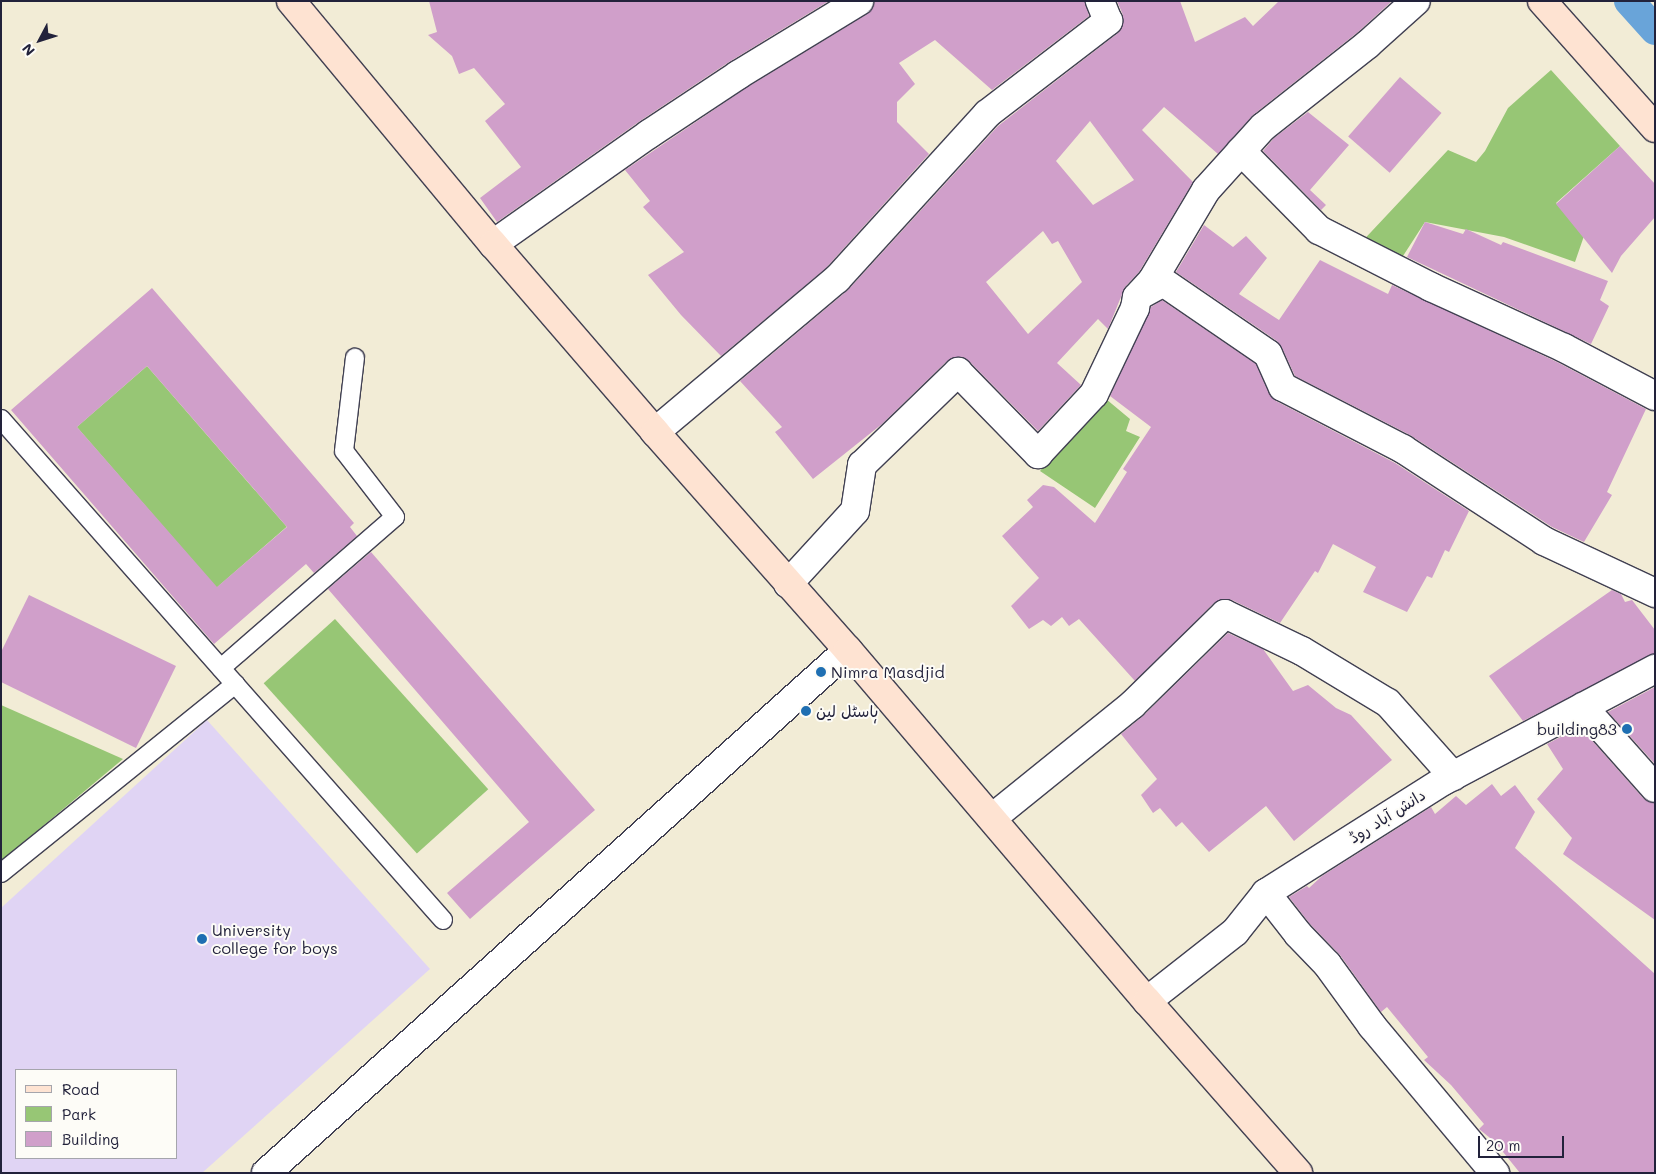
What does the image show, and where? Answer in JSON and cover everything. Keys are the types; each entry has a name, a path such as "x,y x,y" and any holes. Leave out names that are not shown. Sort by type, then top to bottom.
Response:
{"street":[{"path":"291,1 493,244 655,432 848,650 1147,1002 1298,1173"},
{"path":"493,244 681,113 859,1"},
{"path":"655,432 837,279 987,114 1108,21 1100,1"},
{"path":"788,584 855,511 862,465 958,372 1038,454 1094,394 1136,308 1138,297 1152,281 1206,190 1262,127 1368,44 1416,1"},
{"path":"1542,1 1655,128"},
{"path":"1242,151 1319,230 1431,287 1564,348 1655,396"},
{"path":"1138,297 1163,282 1268,354 1283,387 1403,448 1544,541 1655,594"},
{"path":"992,818 1132,705 1225,614 1302,651 1388,703 1453,776"},
{"path":"266,1173 848,650"},
{"name":"دانش آباد روڈ","path":"1147,1002 1235,932 1266,893 1453,776 1655,668"},
{"path":"1583,707 1655,788"},
{"path":"1266,893 1298,934 1327,964 1372,1026 1495,1173"}],"lane":[{"path":"221,668 395,517 344,450 355,358"},
{"path":"1,419 443,920"},
{"path":"1,873 235,684"}],"shaded area":[{"name":"University college for boys","path":"207,720 430,969 202,1173 1,1173 1,908"}],"green space":[{"path":"1551,70 1620,146 1556,203 1584,236 1575,262 1504,237 1425,222 1392,273 1356,248 1448,150 1476,162 1485,151 1508,108"},
{"path":"147,366 287,527 217,588 77,427"},
{"path":"1100,394 1130,419 1126,431 1140,437 1095,508 1040,471"},
{"path":"335,619 488,789 417,853 264,683"},
{"path":"1,705 123,759 1,861"}],"building":[{"path":"429,1 829,1 729,62 640,121 497,222 480,198 521,167 485,121 505,104 474,68 459,74 452,56 428,35 437,32"},
{"path":"875,1 1085,1 1089,16 992,90 935,40 899,63 915,84 897,102 897,122 929,154 826,268 721,356 681,315 648,275 684,252 643,207 650,201 625,170 746,88 867,14 872,9"},
{"path":"1117,1 1180,1 1195,42 1245,17 1253,26 1279,1 1392,1 1358,32 1253,115 1218,154 1164,107 1142,130 1193,182 1139,272 1125,287 1108,329 1098,319 1057,363 1081,385 1038,431 969,361 963,357 955,357 947,361 882,424 813,479 775,432 782,427 740,381 848,290 998,126 1118,33 1123,25 1123,15","holes":["1090,121 1134,180 1093,205 1056,161","1043,231 1052,244 1058,241 1082,282 1028,334 986,282"]},
{"path":"1400,77 1442,113 1390,173 1348,137"},
{"path":"1308,112 1349,145 1310,190 1326,205 1321,210 1263,151 1274,138"},
{"path":"1620,146 1655,184 1655,217 1621,256 1612,273 1556,204"},
{"path":"1425,222 1463,234 1466,229 1501,245 1503,242 1608,281 1600,300 1609,306 1591,344 1407,257"},
{"path":"1204,225 1233,247 1246,236 1267,258 1239,294 1279,320 1320,260 1388,294 1392,285 1557,362 1646,409 1607,492 1612,495 1584,542 1552,527 1410,435 1295,376 1277,341 1176,272"},
{"path":"152,288 354,523 350,527 357,536 314,573 306,564 214,644 11,410","holes":["147,366 287,527 217,587 77,427"]},
{"path":"1162,300 1256,364 1269,393 1276,401 1395,463 1469,511 1449,552 1445,550 1432,578 1427,576 1407,612 1363,592 1376,567 1333,544 1318,573 1315,571 1280,623 1232,600 1222,599 1214,603 1135,681 1079,619 1069,626 1062,617 1051,626 1043,620 1029,629 1011,606 1039,578 1002,536 1033,507 1027,500 1043,485 1054,487 1095,523 1127,472 1123,469 1151,427 1110,396 1151,307"},
{"path":"371,552 595,810 470,919 447,893 529,822 328,589"},
{"path":"1612,590 1621,594 1625,602 1632,600 1655,630 1655,654 1523,721 1489,676"},
{"path":"29,595 176,666 136,748 1,682 1,652"},
{"path":"1228,633 1263,649 1293,691 1308,685 1336,708 1351,715 1392,760 1294,841 1266,806 1209,852 1182,822 1176,827 1160,808 1153,813 1141,795 1157,779 1121,734 1143,716"},
{"path":"1655,687 1655,764 1608,712"},
{"path":"1580,727 1643,798 1655,803 1655,920 1563,854 1572,838 1537,799 1563,769 1547,744"},
{"path":"1492,784 1501,796 1515,785 1535,812 1515,848 1655,974 1655,1173 1520,1173 1495,1142 1479,1129 1484,1124 1451,1085 1424,1060 1428,1057 1387,1007 1381,1012 1340,955 1310,924 1289,897 1307,886 1309,888 1322,876 1431,807 1435,814 1456,796 1466,805"}],"waterway":[{"path":"1629,1 1655,30"}],"place":[{"name":"Nimra Masdjid","path":"821,672"},
{"name":"ہاسٹل لین","path":"806,711"},
{"name":"building83","path":"1627,729"},
{"name":"University college for boys","path":"202,939"}]}
